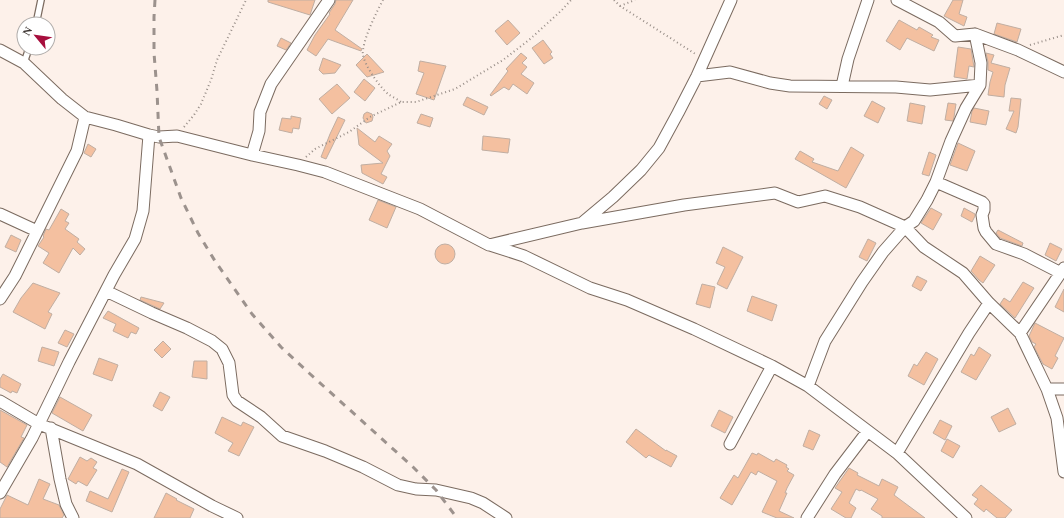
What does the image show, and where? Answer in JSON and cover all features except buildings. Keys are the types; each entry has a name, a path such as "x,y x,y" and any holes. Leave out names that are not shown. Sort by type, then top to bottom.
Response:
{"street":[{"path":"252,155 259,131 260,112 271,84 328,0"},
{"path":"582,223 613,197 640,170 659,148 697,76 731,0"},
{"path":"842,86 848,59 868,0"},
{"path":"897,0 939,22 955,36 975,34 1018,50 1064,72"},
{"path":"808,386 825,341 862,282 883,252 905,228 914,221 936,182 951,140 966,108 980,85 981,63 975,34"},
{"path":"0,50 24,63 62,99 85,117 149,135 159,137 177,136 325,172 420,209 489,245 524,256 590,288 634,303 694,329 772,366 808,386 867,432 897,453 966,518"},
{"path":"697,76 730,72 770,83 790,86 896,87 930,90 980,85"},
{"path":"0,299 15,276 77,151 85,117"},
{"path":"0,493 20,460 106,290 135,239 143,211 149,135"},
{"path":"936,182 984,204 982,215 984,228 996,244 1063,271 1020,333"},
{"path":"489,245 582,223 684,205 775,194 798,202 825,196 860,207 905,228 924,247 963,273 989,303 1020,333 1047,388 1057,418 1064,472"},
{"path":"0,214 37,231"},
{"path":"106,290 152,313 187,328 212,341 222,349 229,363 233,395 237,401 261,417 282,436 325,451 363,467 398,485 416,489 436,490 471,498 483,503 506,518"},
{"path":"897,453 969,333 989,303"},
{"path":"730,444 772,366"},
{"path":"1047,388 1064,389"},
{"path":"0,400 39,424 137,464 212,506 237,518"},
{"path":"51,428 66,504 73,518"},
{"path":"807,518 836,474 867,432"}],"lane":[{"path":"38,16 41,0"},
{"path":"24,63 26,56"}],"path":[{"path":"177,136 199,108 211,80 217,60 246,0"},
{"path":"383,0 373,21 363,50 363,56 378,83 388,94 401,102"},
{"path":"298,165 315,149 349,132 370,117 401,102 416,102 455,89 470,80 502,60 529,40 562,10 570,0"},
{"path":"614,0 620,6 685,46 704,60"},
{"path":"620,6 635,0"},
{"path":"1018,50 1031,44 1064,35"}],"railway":[{"path":"155,0 154,53 159,137 181,198 198,233 215,261 252,314 281,347 413,467 436,490 457,518"}]}
